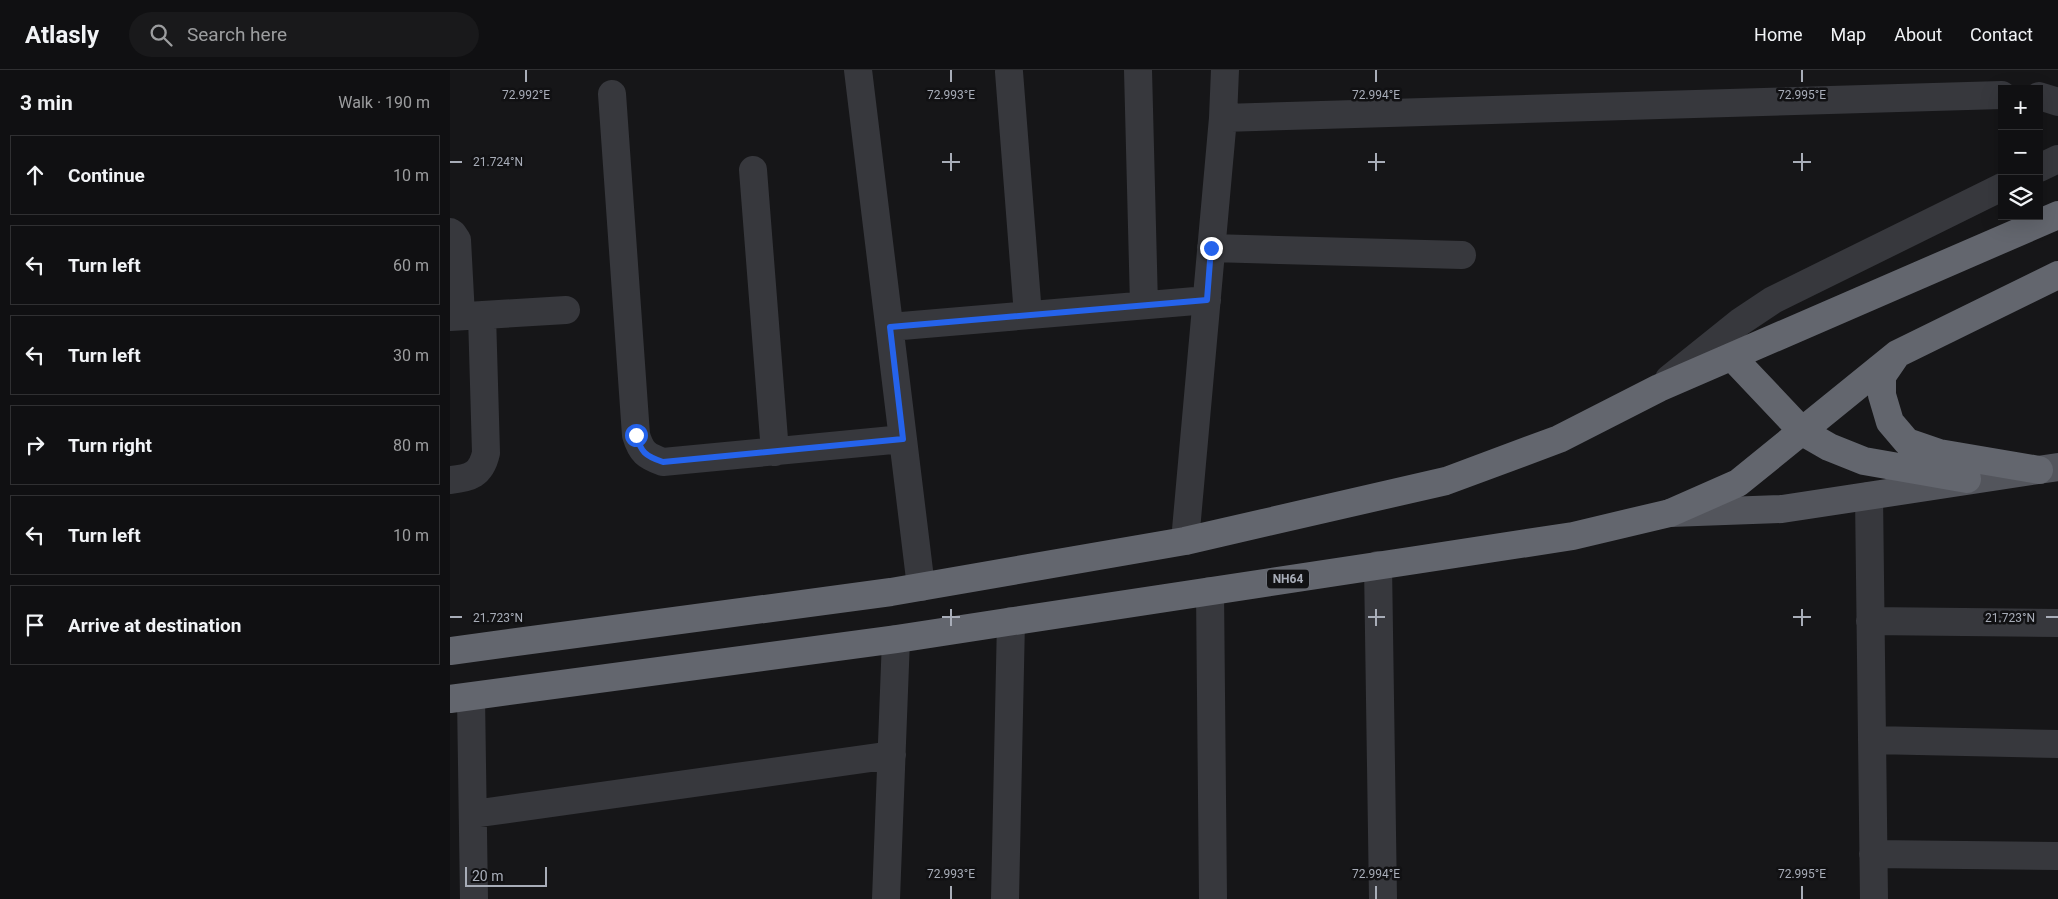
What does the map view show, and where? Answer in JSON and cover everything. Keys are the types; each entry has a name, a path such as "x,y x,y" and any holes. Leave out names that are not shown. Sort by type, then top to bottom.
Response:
{"highway":[{"path":"450,651 921,587 1185,541 1446,481 1559,439 1658,388 2058,215"},
{"name":"NH64","path":"461,698 896,639 1573,536 1670,514 1738,482 1803,432 1841,398 1897,354 2058,275"},
{"path":"1897,354 1882,376 1882,395 1890,422 1907,442 1939,453 2048,468"},
{"path":"1732,357 1803,432 1829,448 1864,461 1967,479"}],"main road":[{"path":"1670,514 1782,509 2048,468"}],"street":[{"path":"858,70 921,587"},
{"path":"1138,70 1144,305"},
{"path":"1185,541 1223,118 1225,70"},
{"path":"1009,72 1028,315"},
{"path":"612,94 635,426 640,448 649,458 663,462 903,439"},
{"path":"1223,118 1998,95"},
{"path":"2043,97 2058,102"},
{"path":"2043,166 2058,159"},
{"path":"753,170 775,452"},
{"path":"1658,388 1740,322 1773,300 1998,189"},
{"path":"450,232 457,240 465,316 486,453 479,470 466,478 450,480"},
{"path":"1211,248 1462,255"},
{"path":"890,327 1207,300"},
{"path":"465,316 566,310"},
{"path":"1869,496 1874,899"},
{"path":"1378,565 1383,899"},
{"path":"1210,591 1213,899"},
{"path":"1005,899 1011,621"},
{"path":"1870,621 2058,623"},
{"path":"886,899 896,639"},
{"path":"461,698 473,814 462,849 474,899"},
{"path":"1872,740 2058,744"},
{"path":"473,814 892,755"},
{"path":"1873,854 2058,856"}],"route":[{"path":"636,435 640,448 649,458 663,462 903,439 890,327 1207,300 1211,248"}]}
